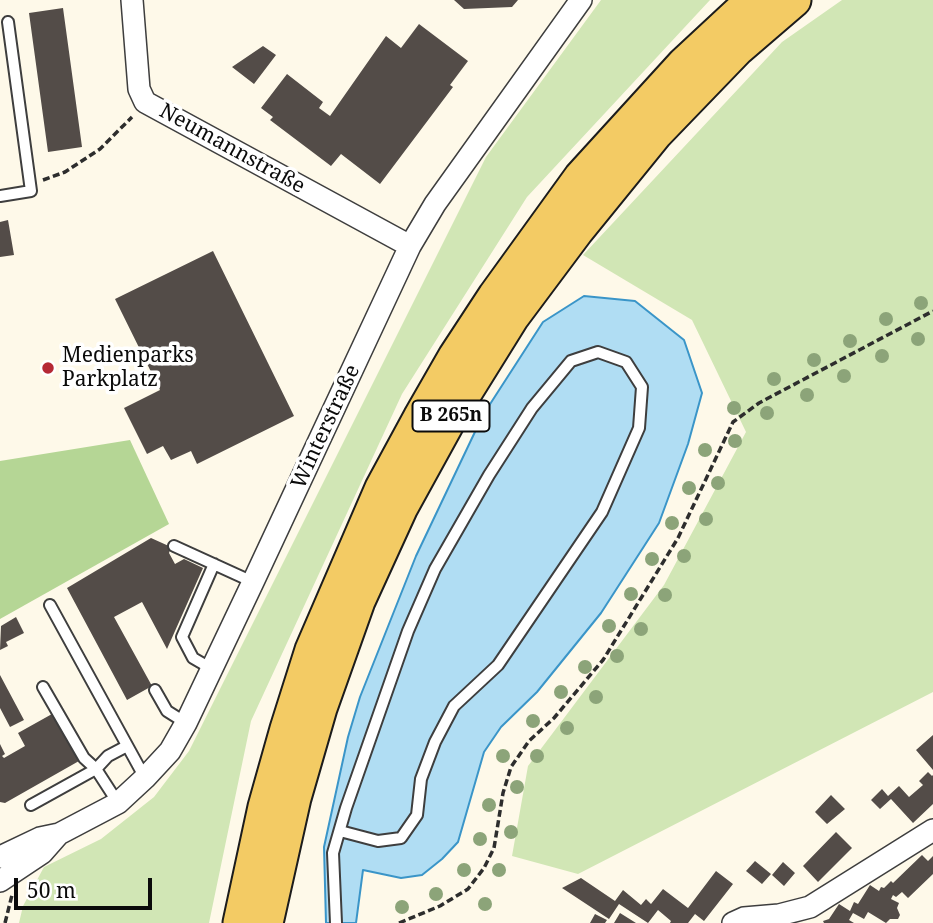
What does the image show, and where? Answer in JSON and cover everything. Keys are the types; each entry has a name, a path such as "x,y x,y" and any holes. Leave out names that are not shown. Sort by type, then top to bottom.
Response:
{"main road":[{"name":"B 265n","path":"240,923 265,807 312,650 382,488 420,418 455,357 495,296 581,177 684,64 752,0"},
{"name":"B 265n","path":"266,923 294,798 320,708 358,601 401,507 456,407 528,296 577,230 655,134 737,49 794,0"}],"street":[{"name":"Neumannstraße","path":"132,0 139,89 145,102 410,246"},
{"name":"Winterstraße","path":"0,857 40,838 59,834 118,803 170,751 186,723 410,246 435,204 582,0"},
{"path":"733,923 744,918 783,919 825,899 933,830"},
{"name":"Winterstraße","path":"0,881 42,853 59,834"}],"lane":[{"path":"0,196 31,191 8,22"},
{"path":"336,923 334,853 340,831 372,730 408,631 435,569 489,475 532,408 571,360 598,352 626,362 642,387 639,428 602,512 498,665 454,706 435,742 421,779 416,815 401,838 378,841 340,831"},
{"path":"174,546 253,582"},
{"path":"212,668 193,659 182,637 214,564"},
{"path":"50,605 145,778"},
{"path":"43,687 83,758 96,769 118,803"},
{"path":"155,690 167,712 186,723"},
{"path":"31,805 96,769 108,756 127,746"}],"path":[{"path":"30,184 65,172 100,149 145,102"},
{"path":"399,923 440,906 468,889 484,868 494,848 503,793 511,767 529,741 554,718 603,660 677,538 733,422 759,402 933,311"}],"green space":[{"path":"601,0 710,0 527,197 402,394 251,721 209,923 19,923 23,906 44,867 101,839 154,797 189,751 486,157"},
{"path":"842,0 933,0 933,692 578,874 512,856 528,766 664,585 746,432 692,320 583,255 782,42"},
{"path":"130,440 169,524 0,619 0,461"}],"water":[{"path":"584,296 635,301 684,340 702,393 688,444 659,523 601,613 537,692 501,727 484,752 458,842 422,875 401,878 363,870 356,923 326,923 324,847 348,737 360,697 416,556 483,415 543,322"}],"building":[{"path":"454,0 518,0 512,7 464,9"},
{"path":"63,8 82,147 48,152 29,13"},
{"path":"419,24 468,61 450,85 453,87 380,184 341,154 331,166 270,120 273,117 261,108 287,74 323,102 319,108 330,116 386,36 401,48"},
{"path":"263,46 276,55 254,84 232,67"},
{"path":"8,220 14,255 0,257 0,222"},
{"path":"213,251 294,416 197,464 191,451 171,460 163,446 147,454 124,408 160,390 115,299"},
{"path":"151,538 171,547 169,553 175,564 184,559 203,568 167,649 142,602 114,617 152,686 127,700 67,588"},
{"path":"16,617 24,633 6,642 8,646 0,650 1,626"},
{"path":"0,675 24,720 10,727 0,708"},
{"path":"52,714 79,761 5,803 0,802 0,744 4,758 25,746 18,733"},
{"path":"933,735 933,770 916,750"},
{"path":"928,772 933,775 933,804 913,823 891,799 880,809 871,800 882,789 888,796 899,786 909,797 923,785 919,781"},
{"path":"831,795 845,809 827,824 815,812"},
{"path":"836,832 852,848 818,882 803,866"},
{"path":"922,855 928,861 933,856 933,874 908,898 902,892 896,897 893,895 891,899 899,903 898,919 890,919 886,923 868,912 864,919 853,913 849,920 854,923 824,923 839,904 850,911 854,902 858,904 870,885 879,891 891,881 893,883"},
{"path":"755,861 771,874 762,884 746,871"},
{"path":"783,862 795,873 784,886 772,875"},
{"path":"716,871 733,884 704,921 695,914 688,923 670,923 658,910 648,923 619,904 609,919 562,888 581,878 615,901 623,890 641,905 646,899 651,904 663,889 688,908"},
{"path":"620,913 636,923 614,923"},
{"path":"595,914 607,920 605,923 590,923"}],"place":[{"name":"Medienparks Parkplatz","path":"48,368"}]}
